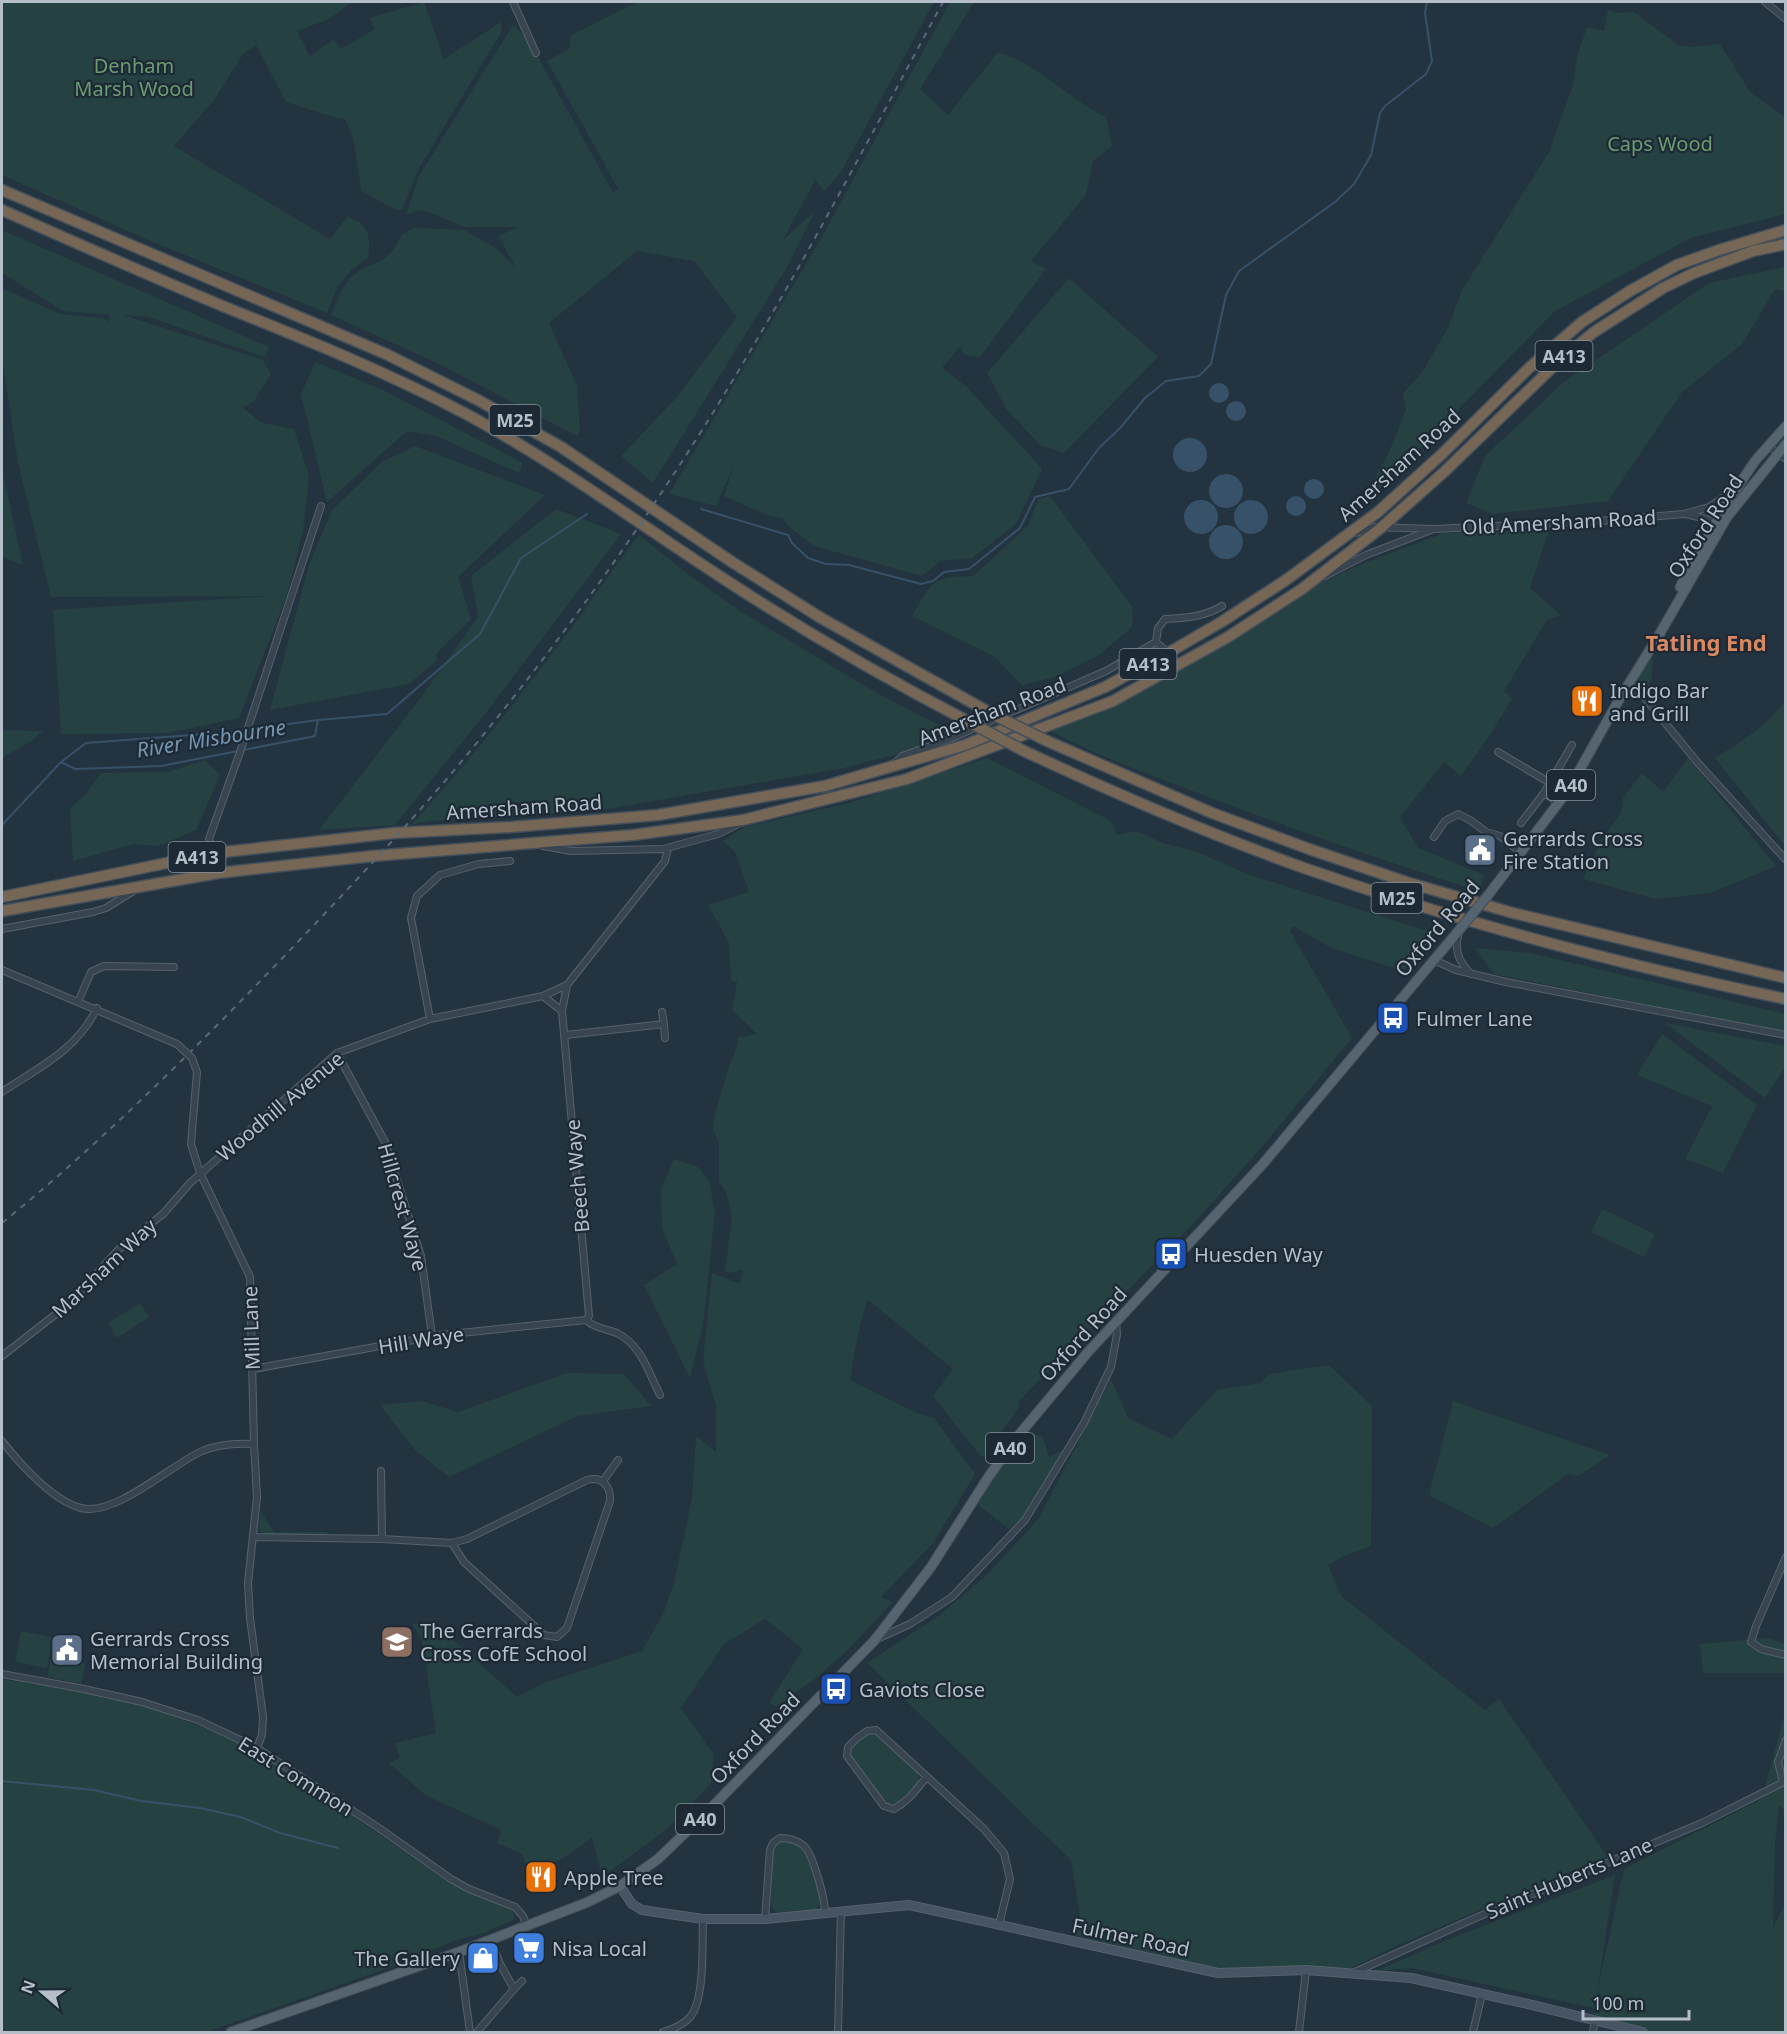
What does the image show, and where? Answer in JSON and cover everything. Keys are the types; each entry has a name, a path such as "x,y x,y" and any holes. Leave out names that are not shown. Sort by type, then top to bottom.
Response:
{"highway":[{"name":"M25","path":"2,190 376,350 478,400 561,447 732,562 821,618 994,716 1146,786 1231,820 1406,882 1514,913 1785,978"},
{"name":"M25","path":"2,210 372,368 468,415 568,474 722,578 811,634 894,682 1024,751 1205,830 1352,884 1448,914 1559,944 1785,999"},
{"name":"Amersham Road","path":"2,897 215,853 394,833 511,827 658,815 825,786 976,741 1105,687 1223,621 1286,580 1378,513 1441,455 1529,368 1582,322 1630,291 1677,265 1785,230"},
{"name":"A413","path":"2,911 218,873 362,857 633,836 743,820 907,779 1113,701 1228,637 1302,588 1382,527 1444,472 1561,358 1594,332 1663,288 1694,273 1754,251 1785,244"}],"main road":[{"name":"A40","path":"1721,519 1735,489 1785,426"},
{"name":"Oxford Road","path":"231,2032 459,1952 588,1902 620,1886 658,1859 711,1808 874,1641 931,1567 989,1476 1018,1436 1088,1352 1262,1165 1522,853 1559,803 1638,666 1659,635 1721,519 1785,444"}],"street":[{"path":"513,2 536,53"},
{"path":"1765,2 1785,19"},
{"path":"1768,446 1785,459"},
{"name":"Old Amersham Road","path":"1342,540 1364,530 1382,527 1434,529 1599,521 1684,514 1709,507 1735,489"},
{"path":"218,873 215,853 209,839 321,506"},
{"path":"1709,507 1721,519"},
{"name":"Old Amersham Road","path":"1684,514 1721,519"},
{"name":"Old Amersham Road","path":"1302,588 1366,555 1434,529"},
{"path":"1156,642 1158,628 1166,619 1205,615 1222,606"},
{"path":"1156,642 1168,653 1176,667"},
{"path":"890,767 902,756 947,740 1106,671 1156,642"},
{"path":"1628,684 1644,696 1698,763 1785,860"},
{"path":"1521,823 1544,793 1572,745"},
{"path":"1498,752 1550,783"},
{"path":"1544,793 1559,803"},
{"path":"1434,837 1445,821 1458,814 1486,832 1500,836 1522,853"},
{"path":"527,843 571,851 668,848 718,834 743,820"},
{"name":"Woodhill Avenue","path":"200,1173 337,1053 430,1019 543,996 567,985 665,861 668,848"},
{"path":"430,1019 411,918 417,896 440,875 479,864 510,861"},
{"path":"2,929 93,912 124,898 140,886"},
{"path":"1460,929 1456,946 1457,953 1471,974"},
{"path":"1434,960 1455,970 1471,974 1785,1035"},
{"path":"78,1002 91,972 104,966 174,967"},
{"name":"Mill Lane","path":"2,970 97,1008 177,1044 192,1058 197,1072 191,1144 200,1173 249,1277 257,1497 248,1582 262,1717 262,1735 257,1748"},
{"name":"Beech Waye","path":"567,985 562,1011 566,1035 588,1318"},
{"path":"543,996 562,1011"},
{"path":"2,1092 65,1050 88,1025 97,1008"},
{"path":"662,1012 665,1038"},
{"path":"566,1035 664,1024"},
{"name":"Hillcrest Waye","path":"337,1053 386,1142 421,1256 432,1336"},
{"name":"Marsham Way","path":"2,1356 70,1303 119,1249 163,1214 200,1173"},
{"path":"588,1318 590,1324 617,1333 635,1345 660,1395"},
{"name":"Hill Waye","path":"253,1369 432,1336 588,1318"},
{"path":"874,1641 910,1624 952,1597 1025,1520 1084,1423 1112,1367 1117,1334 1116,1322"},
{"path":"2,1441 15,1458 57,1496 82,1509 110,1506 200,1452 231,1443 254,1444"},
{"path":"603,1481 618,1460"},
{"path":"381,1472 381,1539"},
{"path":"254,1537 381,1539 452,1543 467,1539 587,1480 595,1478 603,1481 610,1492 610,1501 567,1628 557,1636 544,1635 464,1562 452,1543"},
{"path":"1785,1557 1751,1642 1761,1649 1785,1655"},
{"name":"East Common","path":"2,1674 142,1702 198,1720 257,1748 451,1879 469,1889 515,1907 524,1916 527,1926"},
{"path":"927,1777 912,1797 902,1804 894,1809 884,1806 852,1765 847,1756 848,1747 867,1731 876,1730 984,1829 1004,1853 1010,1879 999,1925"},
{"path":"1784,1781 1778,1762 1785,1740"},
{"name":"Saint Huberts Lane","path":"1352,1974 1473,1919 1702,1822 1784,1781"},
{"path":"765,1919 770,1850 773,1843 780,1838 799,1842 807,1849 825,1899 825,1913"},
{"name":"Fulmer Road","path":"620,1886 632,1904 642,1910 703,1919 765,1919 909,1905 1218,1973 1306,1970 1412,1978 1643,2032"},
{"path":"837,2032 841,1911"},
{"path":"663,2032 676,2028 690,2018 699,2001 703,1919"},
{"path":"491,1940 500,1964 514,1989"},
{"path":"459,1952 470,2032"},
{"path":"1299,2032 1306,1970"},
{"path":"477,2032 522,1981"},
{"path":"1473,2032 1482,1994"},
{"path":"1593,2032 1595,2020"}],"green space":[{"name":"Denham Marsh Wood","path":"2,2 352,2 329,19 297,31 310,56 334,39 341,49 375,29 369,18 424,2 444,59 501,22 502,31 419,168 402,210 396,210 361,191 354,141 345,119 286,102 256,45 243,54 214,100 174,146 330,239 347,217 364,227 369,243 368,258 351,270 338,286 336,285 337,288 327,313 146,239 2,175"},
{"path":"637,2 934,2 841,172 824,191 815,180 783,240 815,211 786,269 653,483 621,456 677,397 737,317 694,261 637,251 549,323 577,386 580,432 577,436 439,364 331,315 350,278 360,270 383,260 393,250 402,235 413,228 464,230 497,249 516,268 498,236 519,227 463,227 437,215 419,210 406,215 419,176 513,25 529,41 613,192 619,190 547,61 570,48 570,36"},
{"path":"950,2 974,2 920,89 948,115 998,52 1027,65 1092,110 1106,117 1112,146 1093,161 1086,195 1031,261 1046,269 980,357 965,355 960,347 942,368 966,386 1042,469 1016,524 972,558 940,561 922,576 814,546 788,526 783,518 769,516 724,496 734,466 716,506 669,494 819,242"},
{"name":"Caps Wood","path":"1608,10 1620,13 1634,12 1678,45 1691,47 1720,44 1751,93 1785,117 1785,214 1691,238 1555,311 1379,490 1374,480 1389,452 1406,410 1403,393 1421,374 1448,328 1462,290 1549,152 1573,85 1577,56 1587,27 1604,31"},
{"path":"2,230 269,347 265,357 149,317 123,315 263,360 271,374 254,401 243,408 262,423 294,429 309,476 303,531 287,595 239,718 168,733 61,734 53,610 271,596 51,597 18,463 2,357 2,288 60,314 103,318 108,322 109,315 63,311 2,273"},
{"path":"1785,267 1785,291 1775,289 1742,344 1682,392 1608,501 1493,514 1466,503 1485,456 1564,382 1709,283"},
{"path":"1069,278 1158,357 1064,453 1040,445 1007,410 987,373"},
{"path":"315,362 383,390 523,463 519,473 436,436 407,431 327,502 301,394"},
{"path":"415,446 545,495 458,577 471,619 436,654 437,660 409,684 270,710 309,565 332,510 382,462"},
{"path":"2,470 23,565 2,557"},
{"path":"1050,496 1133,608 1132,627 1099,655 1055,677 1022,685 995,657 912,616 929,588 941,580 973,576 1028,526 1038,499"},
{"path":"556,509 621,534 485,714 395,825 319,830 419,700 478,617 471,576"},
{"path":"1549,530 1530,588 1561,615 1547,620 1504,691 1512,698 1492,732 1461,776 1444,762 1400,817 1418,848 1484,875 1479,891 1244,811 1110,759 1051,731 1187,665 1296,600 1317,584 1367,562 1444,533"},
{"path":"639,535 689,575 740,611 875,692 952,732 894,755 844,768 596,811 429,821 411,825 508,710"},
{"path":"1650,656 1653,660 1651,680 1647,691 1638,680"},
{"path":"1785,701 1785,846 1715,758 1762,726"},
{"path":"2,730 43,731 33,740 2,758"},
{"path":"987,758 1111,821 1117,835 1136,831 1163,843 1195,851 1250,875 1437,934 1403,971 1332,948 1293,926 1290,931 1352,1038 1261,1148 1195,1222 1019,1401 1018,1409 982,1458 933,1396 953,1369 867,1299 850,1380 919,1414 934,1418 975,1474 933,1543 881,1597 893,1602 849,1649 816,1678 776,1707 769,1703 803,1649 765,1619 724,1644 681,1708 714,1755 711,1783 668,1828 602,1877 592,1837 562,1858 546,1866 528,1870 522,1854 497,1843 501,1830 425,1795 389,1763 400,1758 395,1743 436,1733 422,1640 412,1624 434,1623 517,1697 544,1683 642,1651 663,1614 674,1583 692,1498 696,1436 716,1452 716,1407 703,1361 712,1273 740,1284 743,1270 729,1273 725,1271 732,1218 727,1194 719,1182 719,1142 713,1131 714,1117 738,1038 757,1034 732,1010 737,981 731,981 729,943 708,905 749,892 735,852 723,841 744,827 849,803"},
{"path":"1688,758 1776,866 1710,893 1656,899 1583,879 1602,839 1621,813 1623,798 1642,773 1663,792"},
{"path":"205,760 220,775 196,830 158,846 133,844 73,861 70,808 85,795 101,773 168,772"},
{"path":"1475,948 1531,953 1785,1014 1785,1032 1494,974"},
{"path":"1665,1023 1785,1046 1785,1067 1765,1098"},
{"path":"1662,1034 1757,1105 1723,1173 1685,1159 1712,1106 1637,1075"},
{"path":"674,1159 698,1167 709,1181 715,1212 703,1325 690,1378 644,1285 677,1264 662,1228 661,1190"},
{"path":"1602,1209 1655,1234 1644,1257 1591,1232"},
{"path":"140,1303 149,1317 117,1338 108,1323"},
{"path":"1329,1365 1372,1406 1371,1546 1328,1565 1341,1596 1485,1710 1499,1699 1607,1856 1396,1946 1351,1968 1215,1968 1075,1936 1080,1915 1071,1860 867,1663 940,1615 988,1574 1039,1518 1111,1379 1128,1418 1172,1439 1217,1390 1261,1383 1269,1374"},
{"path":"567,1373 624,1374 651,1406 577,1416 449,1477 415,1450 380,1405 422,1401 458,1412"},
{"path":"1453,1401 1610,1455 1578,1476 1568,1474 1493,1528 1429,1495"},
{"path":"1029,1432 1043,1437 1049,1457 1063,1450 1022,1518 1009,1529 978,1505 997,1472"},
{"path":"261,1512 274,1532 327,1532 327,1534 265,1534 259,1530"},
{"path":"21,1631 52,1637 47,1668 15,1662"},
{"path":"1769,1638 1785,1644 1785,1673 1703,1673 1700,1644"},
{"path":"51,1656 85,1664 81,1684 47,1677"},
{"path":"2,1679 119,1699 157,1710 231,1738 256,1751 309,1786 450,1883 476,1896 510,1908 514,1920 481,1934 453,1941 397,1965 206,2032 2,2032"},
{"path":"1785,1712 1785,1810 1779,1806 1775,1843 1773,1927 1785,1905 1785,2032 1648,2032 1595,2015 1593,2008 1412,1968 1376,1971 1447,1940 1615,1875 1597,1992 1624,1869 1762,1799"},
{"path":"867,1732 875,1732 919,1774 918,1782 898,1803 888,1804 851,1757 851,1747"},
{"path":"784,1840 797,1844 807,1857 822,1902 816,1909 779,1912 773,1910 771,1904 772,1849 776,1843"}],"water":[{"path":"1215,383 1223,383 1229,389 1229,397 1223,403 1215,403 1209,397 1209,389"},
{"path":"1232,401 1240,401 1246,407 1246,415 1240,421 1232,421 1226,415 1226,407"},
{"path":"1190,438 1202,443 1207,455 1202,467 1190,472 1178,467 1173,455 1178,443"},
{"path":"1226,474 1238,479 1243,491 1238,503 1226,508 1214,503 1209,491 1214,479"},
{"path":"1310,479 1318,479 1324,485 1324,493 1318,499 1310,499 1304,493 1304,485"},
{"path":"1292,496 1300,496 1306,502 1306,510 1300,516 1292,516 1286,510 1286,502"},
{"path":"1201,500 1213,505 1218,517 1213,529 1201,534 1189,529 1184,517 1189,505"},
{"path":"1251,500 1263,505 1268,517 1263,529 1251,534 1239,529 1234,517 1239,505"},
{"path":"1226,525 1238,530 1243,542 1238,554 1226,559 1214,554 1209,542 1214,530"}],"waterway":[{"name":"River Misbourne","path":"701,509 788,535 792,543 808,558 826,564 849,565 921,584 933,581 944,572 969,569 1020,528 1035,497 1069,489 1099,448 1121,427 1145,398 1166,381 1199,376 1211,364 1226,295 1239,271 1335,202 1354,184 1371,155 1380,113 1385,106 1426,74 1432,61 1425,13 1427,2"},
{"name":"River Misbourne","path":"2,825 61,762 86,743 231,732 318,720 387,714 480,634 521,558 587,514"},
{"name":"River Misbourne","path":"243,750 315,736 318,720"},
{"name":"River Misbourne","path":"61,762 75,769 161,766 238,751"},
{"path":"2,1781 94,1790 141,1801 200,1808 241,1817"},
{"path":"241,1817 280,1833 338,1848"}],"railway":[{"path":"2,1223 72,1164 139,1102 269,972 409,823 539,665 588,599 681,463 751,350 943,2"}],"place":[{"name":"Indigo Bar and Grill","path":"1587,701"},
{"name":"Gerrards Cross Fire Station","path":"1480,850"},
{"name":"Fulmer Lane","path":"1393,1018"},
{"name":"Huesden Way","path":"1171,1254"},
{"name":"The Gerrards Cross CofE School","path":"397,1642"},
{"name":"Gerrards Cross Memorial Building","path":"67,1650"},
{"name":"Gaviots Close","path":"836,1689"},
{"name":"Apple Tree","path":"541,1877"},
{"name":"Nisa Local","path":"529,1948"},
{"name":"The Gallery","path":"483,1958"}],"district":[{"name":"Tatling End","path":"1706,642"}]}
